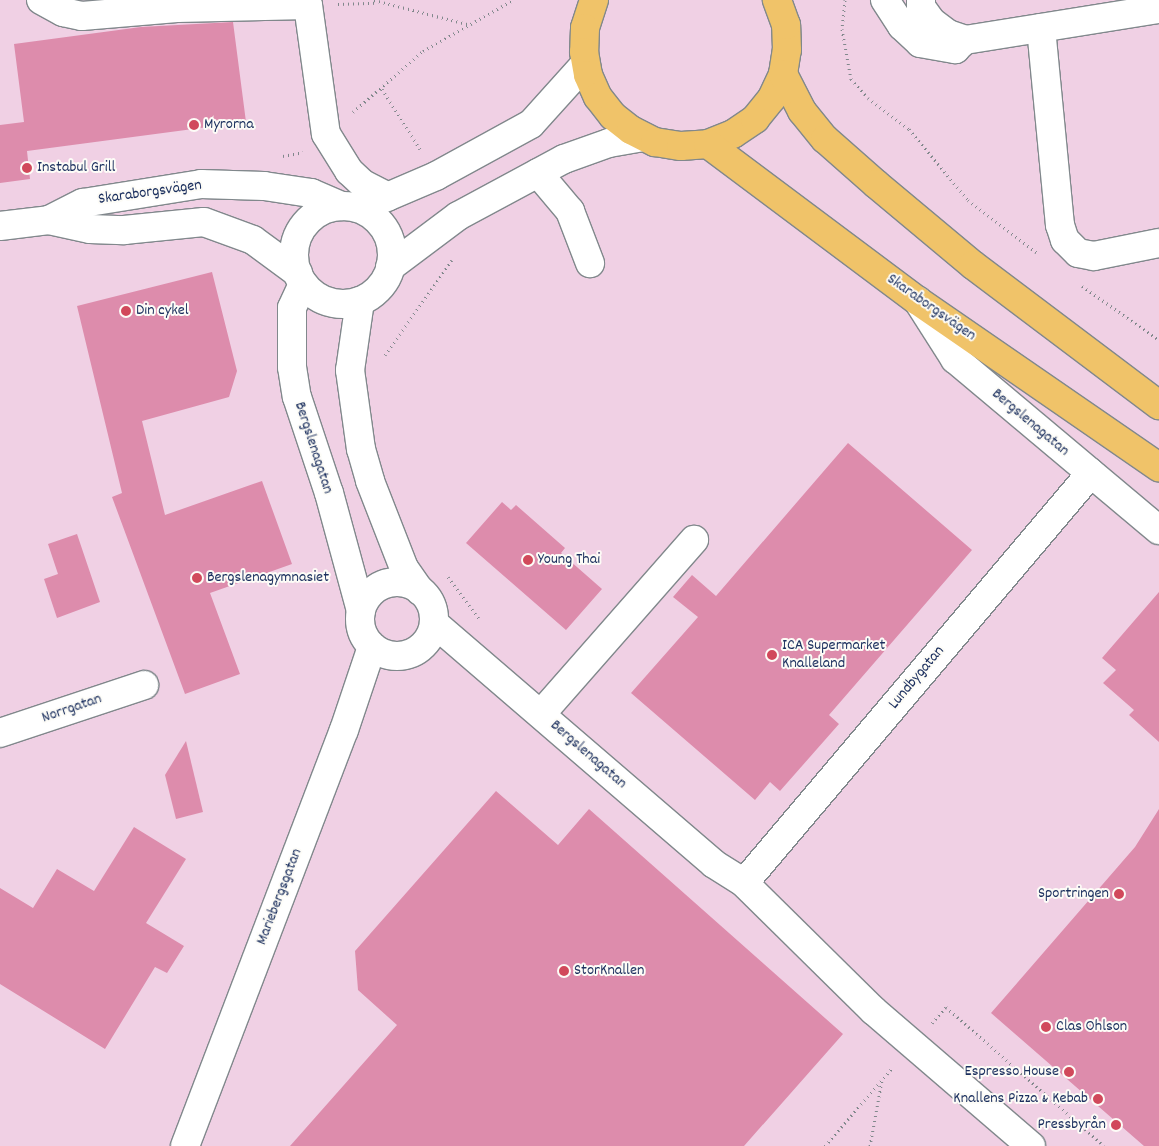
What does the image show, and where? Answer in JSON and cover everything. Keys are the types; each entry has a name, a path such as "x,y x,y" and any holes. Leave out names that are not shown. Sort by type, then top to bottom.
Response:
{"main road":[{"path":"588,5 584,40 585,64 592,86 605,107 621,124 643,137 668,145 708,144 733,134 755,119 772,98 783,74 787,37 777,0"},
{"path":"783,74 802,111 825,139 876,184 973,264 1159,405"},
{"name":"Skaraborgsvägen","path":"708,144 918,301 1159,467"}],"street":[{"path":"41,0 63,12 82,16 177,8 308,5 324,125 349,171 363,184 388,196"},
{"path":"885,0 902,26 920,42 955,49 965,40"},
{"path":"921,0 922,7 932,22 948,34 965,40 1041,28 1122,7 1159,9"},
{"path":"1041,28 1060,225 1065,240 1078,253 1094,256 1159,243"},
{"path":"585,64 531,124 436,176 388,196 352,208 322,211 305,224 294,253 301,279 329,302 360,301 376,291 390,267 458,216 538,173 591,149 643,137"},
{"path":"538,173 570,211 590,264"},
{"name":"Skaraborgsvägen","path":"49,220 83,203 201,184 264,186 311,193 352,208"},
{"path":"352,208 372,215 387,233 391,244 390,267"},
{"name":"Skaraborgsvägen","path":"0,226 49,220 90,229 124,230 204,222 253,240 301,279"},
{"name":"Bergslenagatan","path":"301,279 292,308 292,367 297,397 328,493 361,611"},
{"path":"360,301 350,370 359,440 370,482 401,559 433,611 434,623 422,647 410,654 390,655 372,647 362,630 361,611 374,590 385,584 397,582 420,591"},
{"name":"Bergslenagatan","path":"918,301 955,359 1159,530"},
{"name":"Lundbygatan","path":"744,883 1091,473"},
{"path":"541,714 694,540"},
{"name":"Bergslenagatan","path":"434,623 714,864 744,883 874,1011 1031,1146"},
{"name":"Mariebergsgatan","path":"185,1146 372,647"},
{"name":"Norrgatan","path":"0,733 144,685"}],"path":[{"path":"272,157 301,154 324,125 423,50 513,0"},
{"path":"845,0 842,29 851,79 868,98 908,129 968,200 1041,256"},
{"path":"308,5 375,2 471,25"},
{"path":"1079,284 1159,340"},
{"path":"445,572 482,623"},
{"path":"870,1146 882,1080"}],"shaded area":[{"path":"0,0 1159,0 1159,1146 0,1146"}],"building":[{"path":"233,22 246,122 27,151 30,179 0,183 0,125 24,122 14,44 141,27"},
{"path":"212,272 237,371 229,397 142,421 165,515 262,481 292,564 210,593 240,674 185,694 112,497 122,493 77,306"},
{"name":"ICA Supermarket Knalleland","path":"848,443 972,550 829,715 839,724 780,791 770,782 755,800 631,693 698,617 673,597 692,575 716,596"},
{"name":"Young Thai","path":"502,502 511,510 516,505 565,548 561,553 602,589 566,630 466,543"},
{"path":"77,534 100,602 57,618 44,579 58,574 48,544"},
{"path":"1159,592 1159,742 1129,715 1134,710 1103,683 1116,670 1102,658"},
{"path":"186,741 203,812 176,819 165,775"},
{"name":"StorKnallen","path":"496,791 558,845 589,809 843,1034 744,1146 290,1146 397,1025 358,990 355,951"},
{"path":"1159,809 1159,1146 1144,1146 991,1013 1135,847"},
{"path":"134,827 186,859 146,923 184,946 167,973 155,967 105,1049 0,984 0,888 33,908 57,869 94,891"}],"place":[{"name":"Myrorna","path":"194,125"},
{"name":"Instabul Grill","path":"27,168"},
{"name":"Din cykel","path":"126,311"},
{"name":"Young Thai","path":"528,560"},
{"name":"Bergslenagymnasiet","path":"197,578"},
{"name":"ICA Supermarket Knalleland","path":"772,655"},
{"name":"Sportringen","path":"1119,894"},
{"name":"StorKnallen","path":"564,971"},
{"name":"Clas Ohlson","path":"1046,1027"},
{"name":"Espresso House","path":"1069,1072"},
{"name":"Knallens Pizza & Kebab","path":"1098,1099"},
{"name":"Pressbyrån","path":"1116,1125"}]}
